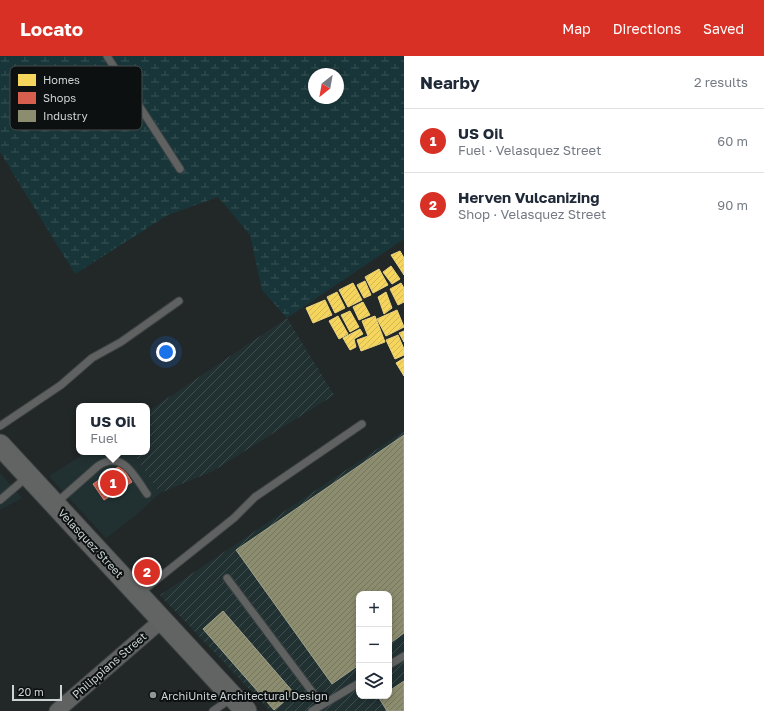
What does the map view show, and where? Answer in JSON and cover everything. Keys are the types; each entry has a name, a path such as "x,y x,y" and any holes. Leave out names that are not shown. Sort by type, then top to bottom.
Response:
{"main road":[{"name":"Velasquez Street","path":"0,445 240,704"}],"street":[{"name":"Philippians Street","path":"57,711 162,620"}],"lane":[{"path":"107,56 114,66"},
{"path":"142,110 180,168"},
{"path":"0,426 61,385 92,358 121,342 179,301"},
{"path":"138,594 234,518 255,497 362,424"},
{"path":"55,504 98,466 105,462 114,460 126,466 147,494"},
{"path":"0,500 28,476"},
{"path":"227,578 322,705"},
{"path":"392,663 404,656"},
{"path":"312,711 356,685"},
{"path":"213,711 240,704"}],"shaded area":[{"path":"287,318 334,395 213,471 160,493 134,455 150,455 150,410"},
{"path":"404,431 404,711 270,711 160,595"},
{"path":"82,455 134,455 160,493 135,516 106,538 49,476"},
{"path":"0,473 22,498 0,510"}],"green space":[{"path":"0,56 404,56 404,239 287,318 262,290 250,235 218,197 168,215 75,274 0,152"}],"building: Homes":[{"path":"400,251 404,258 404,275 391,255"},
{"path":"391,266 400,279 392,284 383,272"},
{"path":"379,269 388,285 373,293 365,277"},
{"path":"365,281 371,295 364,298 357,285"},
{"path":"353,283 362,300 348,307 339,290"},
{"path":"401,283 404,288 404,302 398,305 390,289"},
{"path":"337,292 345,308 335,313 327,297"},
{"path":"386,292 392,308 384,314 378,297"},
{"path":"325,300 332,315 313,323 306,308"},
{"path":"363,302 370,315 359,320 353,307"},
{"path":"397,310 404,327 386,336 377,319"},
{"path":"350,311 359,327 350,332 341,315"},
{"path":"338,316 348,334 339,339 329,321"},
{"path":"375,316 385,342 361,351 357,340 368,336 362,321"},
{"path":"360,329 363,334 354,339 356,347 350,350 343,338"},
{"path":"404,331 404,342 399,333"},
{"path":"398,335 404,349 404,355 395,359 386,340"},
{"path":"404,358 404,376 396,363"}],"building: Shops":[{"path":"121,465 132,482 104,500 93,484"}],"building: Industry":[{"path":"404,435 404,633 392,642 392,591 356,591 356,667 332,684 236,550"},
{"path":"223,611 294,693 274,710 203,629"},
{"path":"404,681 404,711 387,711 380,699 392,699 392,689"}],"place":[{"name":"US Oil","path":"113,483"},
{"name":"Herven Vulcanizing","path":"147,572"},
{"name":"ArchiUnite Architectural Design","path":"153,695"}]}
